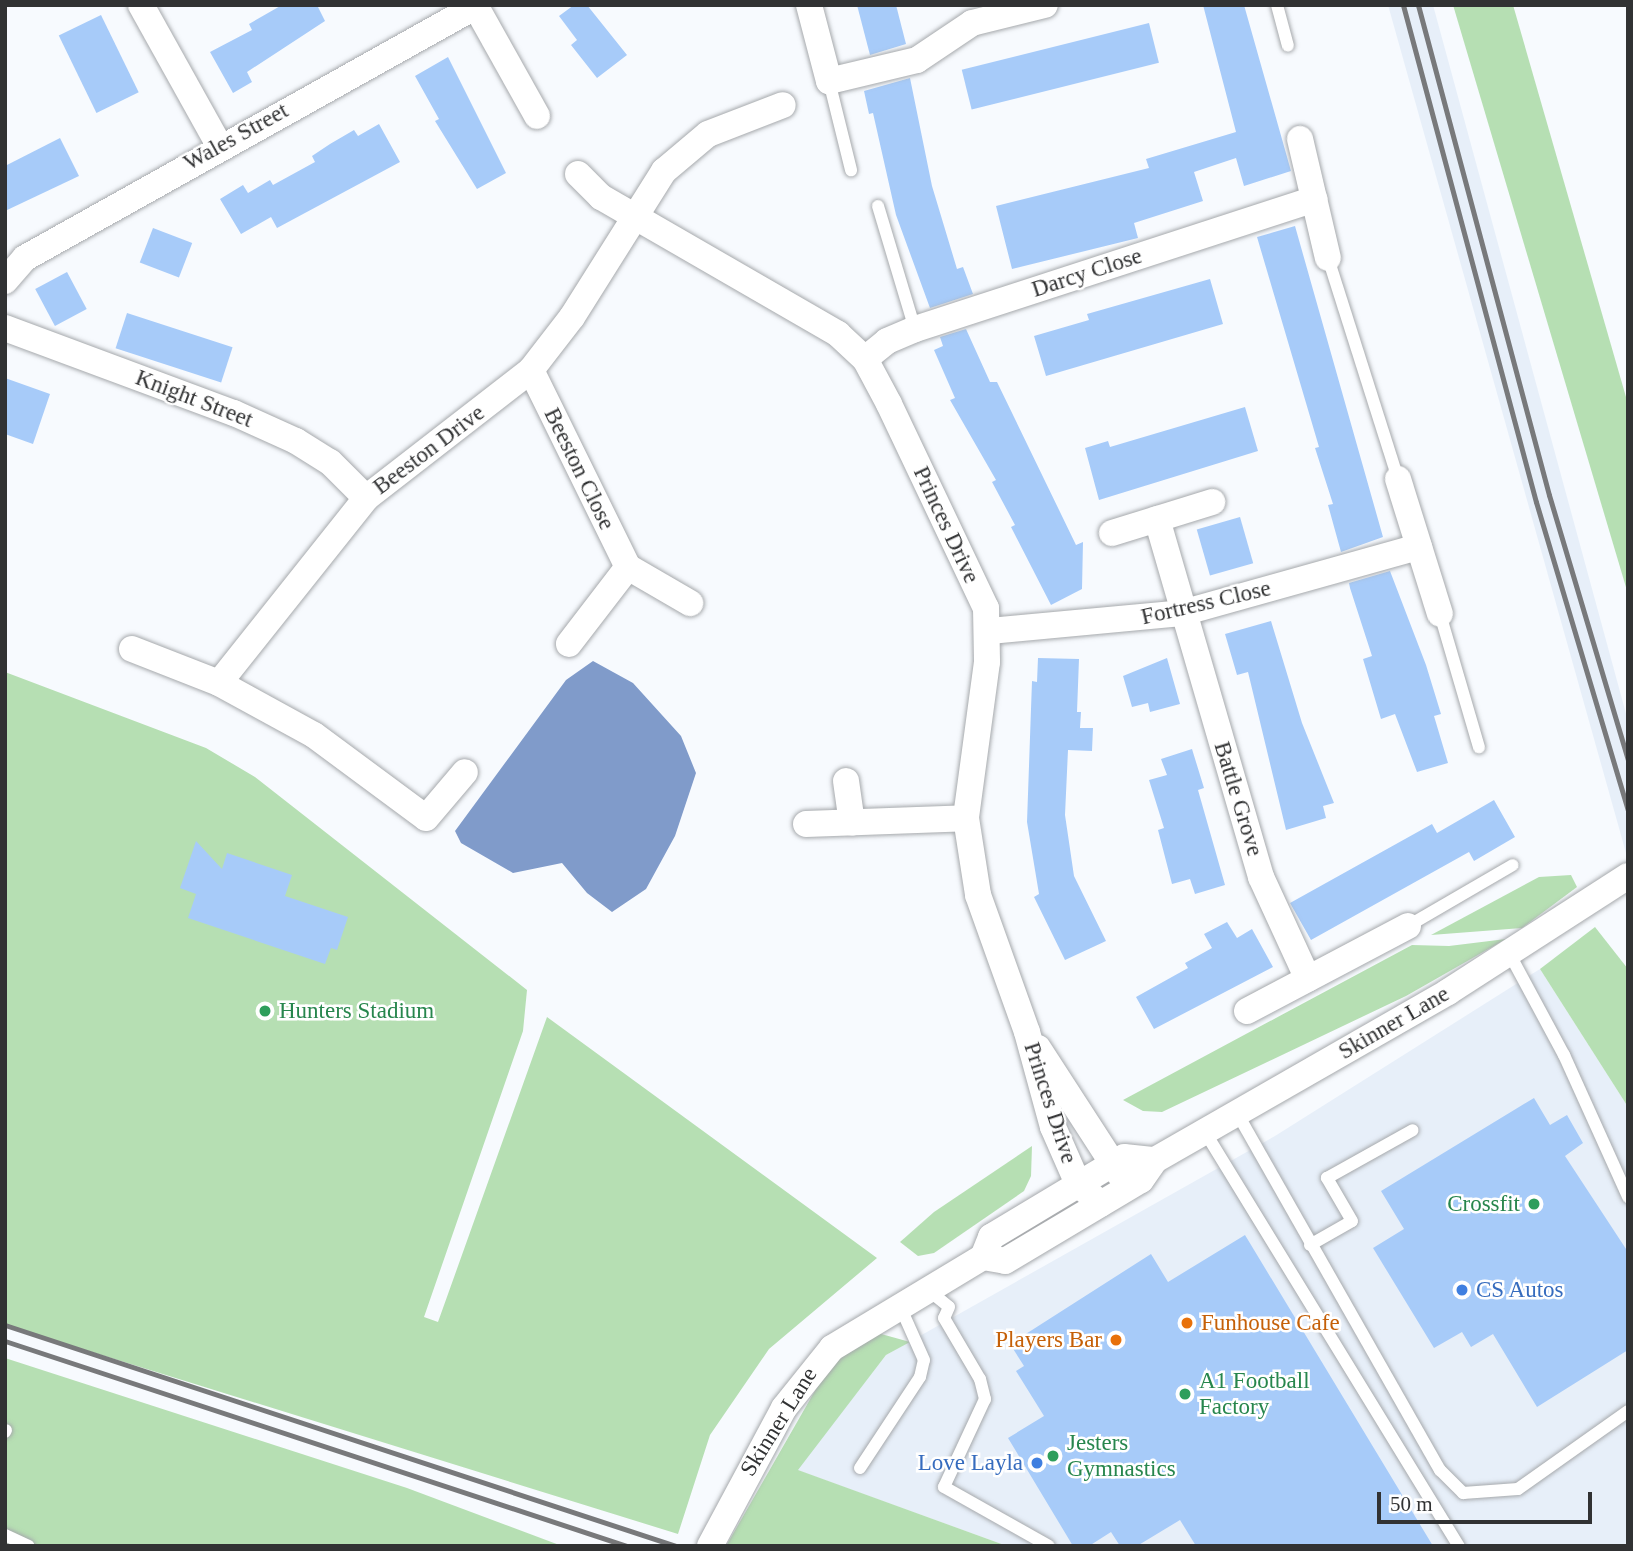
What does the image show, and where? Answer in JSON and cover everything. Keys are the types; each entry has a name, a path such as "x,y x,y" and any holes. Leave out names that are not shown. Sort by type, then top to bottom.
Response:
{"street":[{"path":"141,5 219,145"},
{"path":"809,5 829,81 917,60 972,23 1045,5"},
{"path":"476,6 537,116"},
{"name":"Wales Street","path":"5,281 24,258 219,145 476,6"},
{"name":"Beeston Drive","path":"219,683 366,498 531,370 572,317 664,171 683,152 708,134 783,105"},
{"path":"1300,139 1328,258"},
{"name":"Princes Drive","path":"578,174 601,197 838,334 864,359 986,608 989,631 966,818 978,895 1027,1032 1053,1127 1078,1184 1101,1204"},
{"name":"Darcy Close","path":"864,359 887,341 915,330 1314,199"},
{"name":"Knight Street","path":"5,328 234,413 296,441 330,462 366,498"},
{"name":"Beeston Close","path":"531,370 628,567"},
{"path":"1398,479 1440,614"},
{"path":"1112,533 1212,502"},
{"name":"Battle Grove","path":"1157,519 1182,613 1261,877 1308,979"},
{"name":"Fortress Close","path":"989,631 1182,613 1419,547"},
{"path":"569,644 628,567 690,603"},
{"path":"132,649 219,683 314,735 435,825 465,772"},
{"path":"846,781 852,823"},
{"path":"806,824 966,818"},
{"name":"Skinner Lane","path":"983,1257 1005,1261 1141,1180 1155,1160 1509,953 1628,876"},
{"path":"1247,1012 1408,926"},
{"name":"Princes Drive","path":"1027,1032 1128,1188"},
{"name":"Skinner Lane","path":"710,1546 747,1472 810,1370 831,1348 983,1257 991,1237 1124,1157 1155,1160"}],"lane":[{"path":"1277,5 1288,46"},
{"path":"829,81 851,170"},
{"path":"878,206 915,330"},
{"path":"1328,258 1398,479"},
{"path":"1440,614 1479,747"},
{"path":"1408,926 1513,865"},
{"path":"1509,953 1564,1055 1628,1197"},
{"path":"1237,1113 1440,1470 1463,1493 1518,1489 1628,1411"},
{"path":"1310,1245 1352,1222 1327,1178 1413,1130"},
{"path":"1205,1132 1459,1546"},
{"path":"927,1289 949,1307 944,1318 980,1379 985,1399 944,1488 1049,1546"},
{"path":"860,1468 920,1377 924,1360 900,1306"},
{"path":"5,1535 29,1546"}],"shaded area":[{"path":"1388,5 1433,5 1628,721 1628,860"},
{"path":"1540,969 1628,1107 1628,1546 1007,1546 797,1470 886,1355 1275,1136"}],"green space":[{"path":"1453,5 1513,5 1628,404 1628,594"},
{"path":"5,672 206,748 255,777 527,990 523,1031 424,1317 438,1322 547,1017 877,1258 769,1349 710,1435 678,1534 5,1325"},
{"path":"1571,875 1577,887 1522,928 1431,935 1539,877"},
{"path":"1595,927 1628,969 1628,1107 1540,969"},
{"path":"1506,939 1406,996 1162,1112 1143,1111 1123,1100 1412,945 1449,946"},
{"path":"1032,1146 1031,1176 1024,1191 934,1253 918,1256 900,1242 934,1212"},
{"path":"874,1332 910,1342 886,1355 798,1470 1007,1546 726,1546 816,1389 837,1360"},
{"path":"5,1358 407,1488 562,1546 5,1546"}],"water":[{"path":"593,661 633,683 681,736 696,773 675,836 646,889 612,912 587,893 562,863 513,873 461,843 455,831 566,680"}],"building":[{"path":"282,5 317,5 325,21 247,72 252,82 233,93 210,52 252,30 249,24"},
{"path":"574,5 587,5 627,55 597,78 571,45 577,40 559,16"},
{"path":"857,5 896,5 906,44 870,55"},
{"path":"1203,5 1244,5 1291,171 1244,186 1236,158 1194,172 1203,201 1134,223 1138,238 1012,269 996,206 1149,168 1146,159 1236,132"},
{"path":"101,15 139,92 96,113 59,36"},
{"path":"1149,23 1159,63 972,109 962,70"},
{"path":"448,57 506,173 477,189 435,121 439,119 415,76"},
{"path":"910,78 932,186 957,269 963,267 973,294 930,308 896,215 873,113 869,114 864,91"},
{"path":"379,124 400,162 277,228 271,217 241,234 220,199 243,185 248,193 270,180 273,185 315,162 312,156 354,130 358,136"},
{"path":"60,138 79,176 5,211 5,166"},
{"path":"1295,226 1383,537 1341,552 1328,505 1333,504 1315,448 1319,447 1257,237"},
{"path":"153,228 192,243 179,278 140,263"},
{"path":"67,272 87,309 55,326 35,289"},
{"path":"1210,279 1223,324 1046,376 1034,336 1089,320 1087,314"},
{"path":"127,313 233,347 221,382 116,348"},
{"path":"966,329 990,382 997,382 1076,545 1083,542 1082,589 1051,605 1011,527 1015,525 992,482 996,480 950,400 955,398 934,350 943,346 940,337"},
{"path":"5,378 50,394 33,444 5,434"},
{"path":"1245,407 1258,451 1099,500 1085,448 1108,441 1110,447"},
{"path":"1240,517 1253,563 1210,576 1197,529"},
{"path":"1390,571 1426,665 1441,714 1434,716 1448,763 1417,772 1395,714 1381,719 1363,659 1372,656 1349,583"},
{"path":"1271,621 1302,723 1334,803 1323,806 1326,818 1286,830 1248,672 1237,675 1225,634"},
{"path":"1038,658 1079,659 1077,712 1081,712 1080,728 1093,728 1092,751 1068,750 1065,815 1074,876 1106,941 1065,960 1034,897 1039,894 1027,822 1032,681 1037,682"},
{"path":"1167,658 1180,704 1150,712 1148,703 1132,707 1123,676"},
{"path":"1192,749 1204,788 1198,790 1225,885 1195,894 1190,879 1172,884 1158,830 1164,828 1149,780 1167,775 1161,759"},
{"path":"1494,800 1515,837 1474,861 1469,852 1311,940 1290,903 1432,824 1437,833"},
{"path":"196,841 222,869 227,853 292,875 285,896 348,917 337,950 331,948 325,964 188,918 196,894 180,888"},
{"path":"1227,922 1237,938 1252,929 1273,967 1154,1029 1136,997 1188,968 1185,963 1212,948 1204,934"},
{"path":"1534,1098 1550,1125 1567,1115 1583,1143 1565,1156 1628,1252 1628,1350 1537,1407 1493,1334 1471,1347 1462,1332 1434,1348 1373,1248 1404,1229 1381,1191"},
{"name":"A1 Football Factory","path":"1245,1235 1433,1546 1196,1546 1180,1520 1137,1546 1120,1546 1111,1532 1089,1546 1073,1546 1008,1438 1044,1416 1016,1371 1024,1366 1010,1344 1151,1254 1168,1282"}],"railway":[{"path":"1403,5 1536,502 1628,811"},
{"path":"1418,5 1549,495 1628,760"},
{"path":"5,1325 676,1546"},
{"path":"5,1341 627,1546"}],"place":[{"name":"Hunters Stadium","path":"265,1011"},
{"name":"Crossfit","path":"1534,1204"},
{"name":"CS Autos","path":"1462,1290"},
{"name":"Funhouse Cafe","path":"1187,1323"},
{"name":"Players Bar","path":"1116,1340"},
{"name":"A1 Football Factory","path":"1185,1394"},
{"name":"Jesters Gymnastics","path":"1053,1456"},
{"name":"Love Layla","path":"1037,1463"}]}
